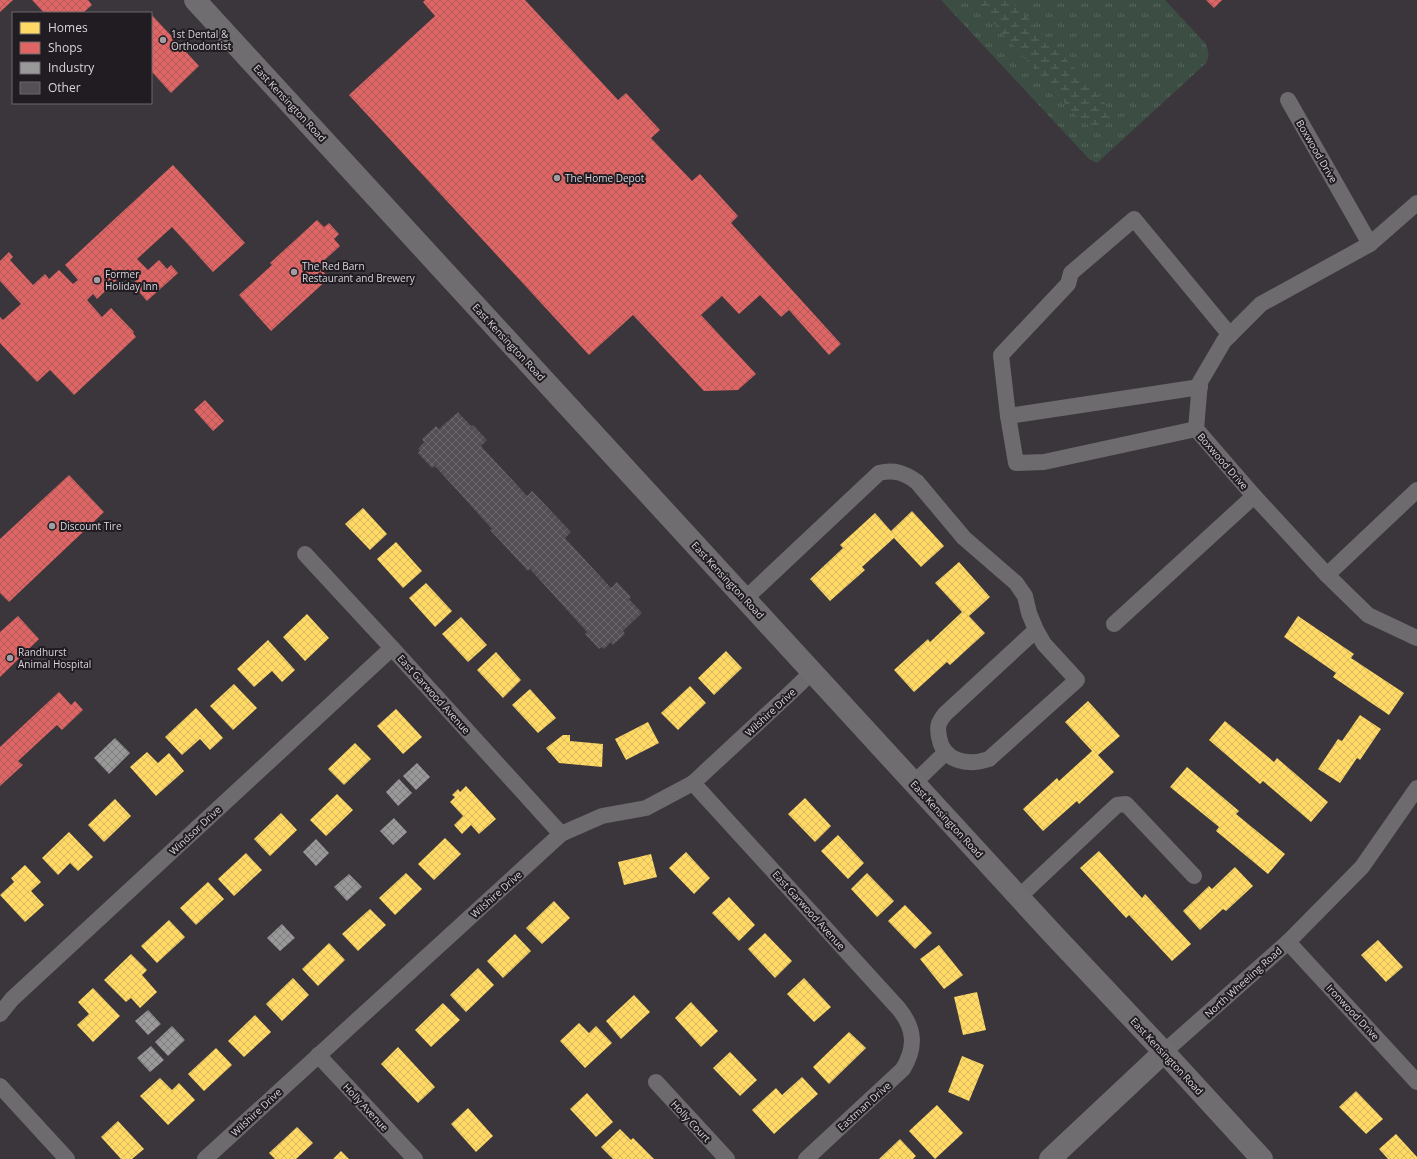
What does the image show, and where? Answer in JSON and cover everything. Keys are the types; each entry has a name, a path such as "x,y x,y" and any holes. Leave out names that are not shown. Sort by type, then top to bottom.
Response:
{"main road":[{"name":"East Kensington Road","path":"195,0 914,783 1262,1159"},
{"name":"North Wheeling Road","path":"1050,1159 1164,1052"}],"street":[{"name":"Boxwood Drive","path":"1288,100 1370,244"},
{"name":"Boxwood Drive","path":"1417,203 1370,244 1261,304 1224,341 1200,382 1196,429 1254,496 1327,575 1368,614 1417,638"},
{"path":"1196,429 1044,462 1016,463 1008,416 1001,355 1068,284 1071,273 1134,219 1230,335"},
{"path":"1008,416 1200,387"},
{"path":"745,599 879,473 888,471 908,474 917,482 964,538 1016,583 1025,596 1029,613 1044,644 1077,680 989,759 970,763 959,761 945,753 939,741 937,729 939,722 945,714 1036,630"},
{"path":"1327,575 1417,490"},
{"path":"1114,624 1254,496"},
{"name":"East Garwood Avenue","path":"306,554 561,834"},
{"name":"Windsor Drive","path":"0,1014 12,999 392,648"},
{"name":"Wilshire Drive","path":"205,1159 561,834 602,816 646,808 692,783 812,672"},
{"path":"914,783 945,753"},
{"name":"East Garwood Avenue","path":"692,783 899,1009 906,1018 910,1027 912,1045"},
{"name":"North Wheeling Road","path":"1164,1052 1288,942 1362,867 1417,788"},
{"path":"1019,897 1117,805 1126,804 1194,876"},
{"name":"Ironwood Drive","path":"1288,942 1417,1082"},
{"name":"Eastman Drive","path":"806,1159 896,1076 908,1061 912,1045"},
{"name":"Holly Avenue","path":"318,1055 414,1159"},
{"name":"Holly Court","path":"656,1082 726,1159"},
{"path":"0,1086 67,1159"}],"green space":[{"path":"941,0 1165,0 1205,43 1208,51 1207,61 1097,163 1089,159"},
{"path":"973,0 1011,0 1101,97 1109,112 1109,118 1105,127 1094,129 1078,118"}],"building: Homes":[{"path":"363,508 387,534 370,550 345,524"},
{"path":"912,511 944,546 921,567 894,538 862,567 865,570 830,601 810,579 843,548 840,545 875,513 891,531"},
{"path":"396,542 422,571 403,588 377,559"},
{"path":"959,562 990,597 969,616 985,633 950,665 947,662 914,692 894,670 928,639 930,642 962,612 935,583"},
{"path":"426,583 452,611 435,627 409,598"},
{"path":"307,614 329,638 305,661 283,637"},
{"path":"1298,616 1354,654 1351,658 1404,693 1389,715 1333,677 1336,673 1284,637"},
{"path":"461,617 487,645 468,662 442,634"},
{"path":"268,640 295,670 282,682 272,671 254,687 237,669"},
{"path":"726,651 742,668 714,695 698,678"},
{"path":"496,652 521,680 503,698 477,670"},
{"path":"234,684 257,708 233,730 210,706"},
{"path":"690,686 706,703 678,730 661,713"},
{"path":"530,689 556,718 538,733 512,705"},
{"path":"1088,701 1120,736 1098,755 1114,772 1079,804 1077,801 1043,831 1023,809 1057,778 1059,781 1092,751 1065,722"},
{"path":"196,708 223,738 210,750 200,739 182,755 165,737"},
{"path":"396,709 422,737 403,754 377,726"},
{"path":"1360,715 1381,729 1360,760 1357,758 1340,783 1318,769 1338,739 1342,741"},
{"path":"1225,721 1274,762 1277,758 1328,802 1311,822 1263,781 1260,784 1209,740"},
{"path":"648,722 659,743 626,760 615,739"},
{"path":"563,735 570,735 570,741 603,744 602,767 559,763 546,748"},
{"path":"355,743 371,759 344,785 328,769"},
{"path":"147,752 158,763 169,753 184,771 156,796 130,767"},
{"path":"1187,767 1239,811 1236,814 1285,854 1268,874 1216,831 1219,827 1170,787"},
{"path":"466,786 496,819 479,834 471,825 462,834 454,825 463,816 450,802 455,797 452,795 458,789 460,792"},
{"path":"337,794 353,810 326,836 310,820"},
{"path":"805,798 831,826 815,842 788,814"},
{"path":"115,799 131,816 104,842 88,825"},
{"path":"281,813 297,830 270,856 254,839"},
{"path":"69,832 93,857 78,871 70,863 58,875 42,858"},
{"path":"838,835 864,863 848,879 821,851"},
{"path":"445,838 461,854 434,880 418,864"},
{"path":"1099,851 1142,898 1145,894 1191,944 1172,961 1129,915 1126,918 1080,868"},
{"path":"686,852 710,878 694,894 669,868"},
{"path":"246,853 262,870 234,896 218,879"},
{"path":"651,854 657,877 624,885 618,862"},
{"path":"25,865 41,882 31,891 44,905 25,922 0,895 14,882 11,878"},
{"path":"1235,867 1253,886 1226,911 1223,909 1200,930 1183,911 1209,886 1212,889"},
{"path":"406,873 422,889 395,915 379,898"},
{"path":"867,873 894,901 877,917 851,889"},
{"path":"208,882 224,899 196,925 180,908"},
{"path":"729,897 755,925 739,941 712,913"},
{"path":"554,901 570,918 542,944 526,928"},
{"path":"905,905 932,933 915,949 888,921"},
{"path":"370,909 386,925 358,951 342,934"},
{"path":"169,920 185,937 157,963 141,946"},
{"path":"765,933 792,961 775,978 748,949"},
{"path":"515,934 531,951 503,978 487,961"},
{"path":"1378,940 1403,967 1386,982 1361,955"},
{"path":"329,943 345,960 318,986 302,969"},
{"path":"939,945 963,975 944,989 920,959"},
{"path":"131,954 147,970 142,975 157,992 140,1008 131,998 126,1002 104,980"},
{"path":"478,968 494,985 466,1012 450,995"},
{"path":"293,978 309,995 282,1021 266,1004"},
{"path":"804,978 831,1007 814,1022 787,994"},
{"path":"93,988 120,1016 93,1042 77,1025 89,1014 78,1002"},
{"path":"977,992 986,1030 963,1035 954,997"},
{"path":"634,995 650,1012 621,1039 606,1021"},
{"path":"691,1002 718,1031 701,1047 675,1018"},
{"path":"443,1003 460,1020 431,1047 415,1030"},
{"path":"255,1015 271,1032 244,1057 228,1041"},
{"path":"579,1023 589,1033 596,1026 612,1043 585,1068 560,1041"},
{"path":"849,1032 866,1048 829,1084 813,1067"},
{"path":"398,1047 435,1087 418,1103 381,1064"},
{"path":"216,1048 232,1065 204,1091 188,1074"},
{"path":"730,1052 757,1080 740,1096 713,1068"},
{"path":"962,1056 984,1065 969,1101 948,1092"},
{"path":"802,1077 818,1094 774,1134 752,1110 776,1088 782,1095"},
{"path":"160,1078 172,1090 179,1083 195,1100 168,1125 140,1096"},
{"path":"1356,1091 1383,1119 1366,1134 1339,1107"},
{"path":"587,1093 613,1122 596,1137 570,1109"},
{"path":"937,1105 963,1133 935,1159 909,1131"},
{"path":"468,1108 493,1136 476,1152 451,1124"},
{"path":"118,1121 144,1149 132,1159 121,1159 101,1137"},
{"path":"297,1127 313,1143 296,1159 275,1159 269,1153"},
{"path":"620,1129 631,1140 633,1138 654,1159 613,1159 601,1147"},
{"path":"1396,1134 1417,1157 1417,1159 1388,1159 1379,1149"},
{"path":"900,1139 916,1156 913,1159 879,1159"},
{"path":"341,1151 349,1159 333,1159"}],"building: Shops":[{"path":"0,0 13,0 0,12"},
{"path":"32,0 88,0 92,5 84,12 43,12"},
{"name":"The Home Depot","path":"425,0 525,0 618,100 626,93 660,130 651,138 692,181 700,174 738,216 731,223 841,344 829,355 789,310 781,317 760,295 739,314 722,296 701,315 756,374 738,390 704,391 633,315 589,355 349,95 435,16 423,2"},
{"path":"1206,0 1222,0 1214,8"},
{"name":"1st Dental & Orthodontist","path":"152,15 199,66 171,93 152,72"},
{"name":"Former Holiday Inn","path":"173,165 245,243 213,272 172,227 137,259 148,270 159,260 167,269 171,265 178,273 147,301 132,284 138,279 128,269 97,299 93,294 87,300 102,317 111,308 134,332 133,333 136,337 74,395 50,370 37,382 0,343 0,317 3,320 21,304 0,281 0,261 9,252 13,257 10,260 33,285 45,274 49,279 59,270 73,284 78,280 65,265"},
{"name":"The Red Barn Restaurant and Brewery","path":"317,220 324,227 329,223 339,234 334,239 340,246 318,266 329,278 271,331 239,295 272,265 270,263"},
{"path":"205,400 224,421 213,431 194,410"},
{"name":"Discount Tire","path":"69,475 104,512 9,602 0,593 0,539"},
{"name":"Randhurst Animal Hospital","path":"18,616 39,639 0,677 0,632"},
{"path":"59,692 71,705 75,701 83,710 62,730 57,725 18,761 23,765 0,786 0,747"}],"building: Industry":[{"path":"115,738 130,753 109,774 94,758"},
{"path":"417,763 430,777 416,790 403,776"},
{"path":"399,779 412,793 398,806 386,792"},
{"path":"394,818 407,832 393,845 380,831"},
{"path":"316,839 329,853 316,866 303,852"},
{"path":"349,874 362,887 347,901 334,887"},
{"path":"282,924 295,938 280,951 267,938"},
{"path":"148,1010 161,1024 148,1035 135,1021"},
{"path":"172,1026 185,1040 168,1056 155,1042"},
{"path":"151,1046 164,1060 150,1072 137,1058"}],"building: Other":[{"path":"458,412 487,440 481,446 527,496 532,491 571,532 565,538 611,588 617,582 631,597 629,599 642,613 623,631 625,634 613,645 611,642 604,649 601,647 599,649 585,634 587,632 530,569 528,571 490,530 492,529 435,466 432,468 418,453 420,451 418,449 424,442 422,439 436,426 439,429"}],"place":[{"name":"1st Dental & Orthodontist","path":"163,40"},
{"name":"The Home Depot","path":"557,178"},
{"name":"The Red Barn Restaurant and Brewery","path":"294,272"},
{"name":"Former Holiday Inn","path":"97,280"},
{"name":"Discount Tire","path":"52,526"},
{"name":"Randhurst Animal Hospital","path":"10,658"}]}
